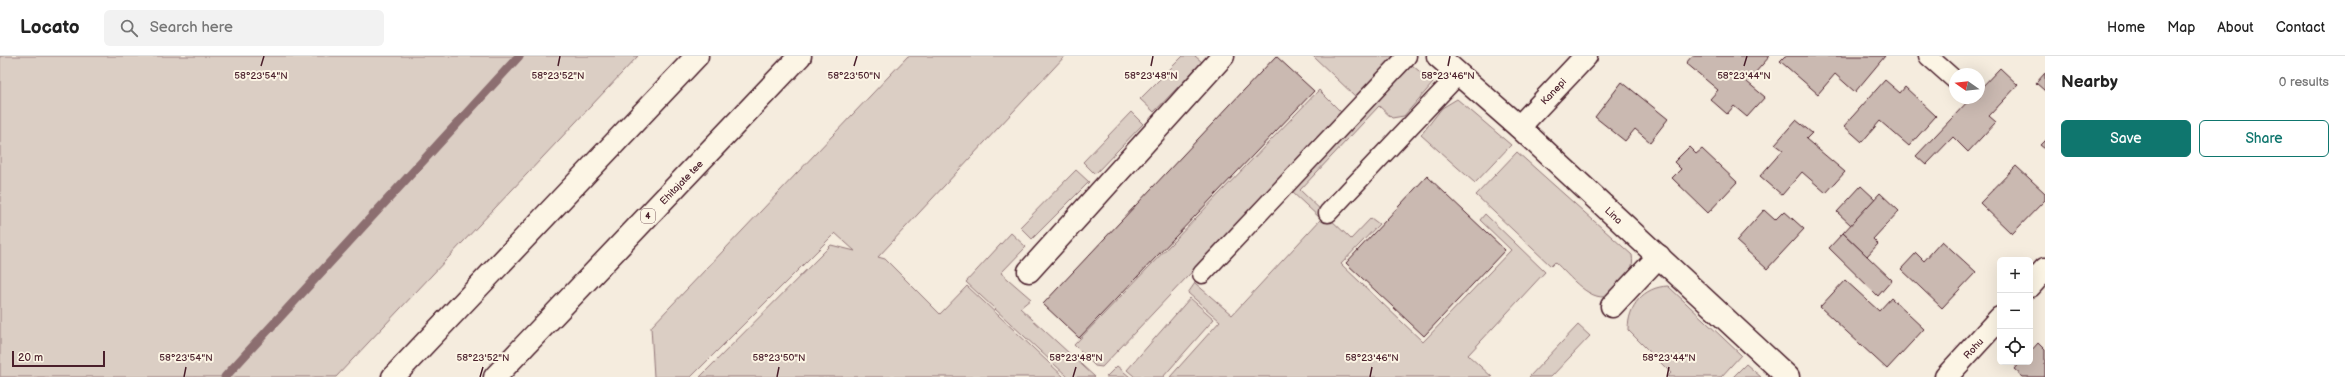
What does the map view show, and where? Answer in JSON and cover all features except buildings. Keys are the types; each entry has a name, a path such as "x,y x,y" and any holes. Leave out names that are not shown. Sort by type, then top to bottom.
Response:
{"main road":[{"path":"393,377 696,56"},
{"name":"Ehitajate tee","path":"495,377 800,56"},
{"path":"1029,271 1223,56"},
{"name":"Lina","path":"1438,56 1519,127 1788,377"},
{"name":"Kanepi","path":"1519,127 1586,56"},
{"path":"1612,306 1659,256"},
{"path":"2033,283 2045,269"},
{"name":"Rohu","path":"1946,377 1997,321"}],"lane":[{"path":"1202,274 1407,56"},
{"path":"1928,56 1949,75"},
{"path":"1328,213 1459,74"}],"shaded area":[{"path":"0,56 638,56 336,377 0,377"},
{"path":"908,56 1065,56 878,257 885,259 940,314 967,286 1064,377 700,377 831,245 855,251 835,233 691,377 654,377 651,327"},
{"path":"1183,56 1195,56 1202,62 1154,112 1140,99"},
{"path":"1313,56 1393,56 1391,63 1357,98"},
{"path":"1412,65 1433,83 1404,116 1392,118 1379,106 1300,190 1351,239 1371,218 1379,224 1341,264 1423,342 1511,250 1480,220 1485,214 1545,272 1468,355 1492,377 1170,377 1220,321 1188,293 1195,283 1232,315 1321,219 1292,192"},
{"path":"1319,90 1342,113 1102,367 1095,366 1074,345"},
{"path":"1457,99 1511,145 1475,183 1421,135 1442,108"},
{"path":"1131,112 1143,124 1095,174 1083,162"},
{"path":"1517,152 1632,255 1631,270 1612,294 1605,297 1589,293 1574,281 1555,262 1551,266 1476,195"},
{"path":"1076,170 1089,182 1032,239 1020,227"},
{"path":"1011,233 1026,247 1001,273 1031,299 1020,308 1095,377 1068,377 966,282"},
{"path":"1668,286 1741,355 1721,377 1667,377 1671,373 1628,330 1631,313 1639,299 1651,290"},
{"path":"1190,298 1214,319 1163,377 1135,377 1127,370"},
{"path":"1578,325 1590,336 1551,377 1529,377"},
{"path":"1746,364 1761,377 1733,377"},
{"path":"1117,366 1130,377 1106,377"}],"waterway":[{"path":"225,377 519,56"}]}
